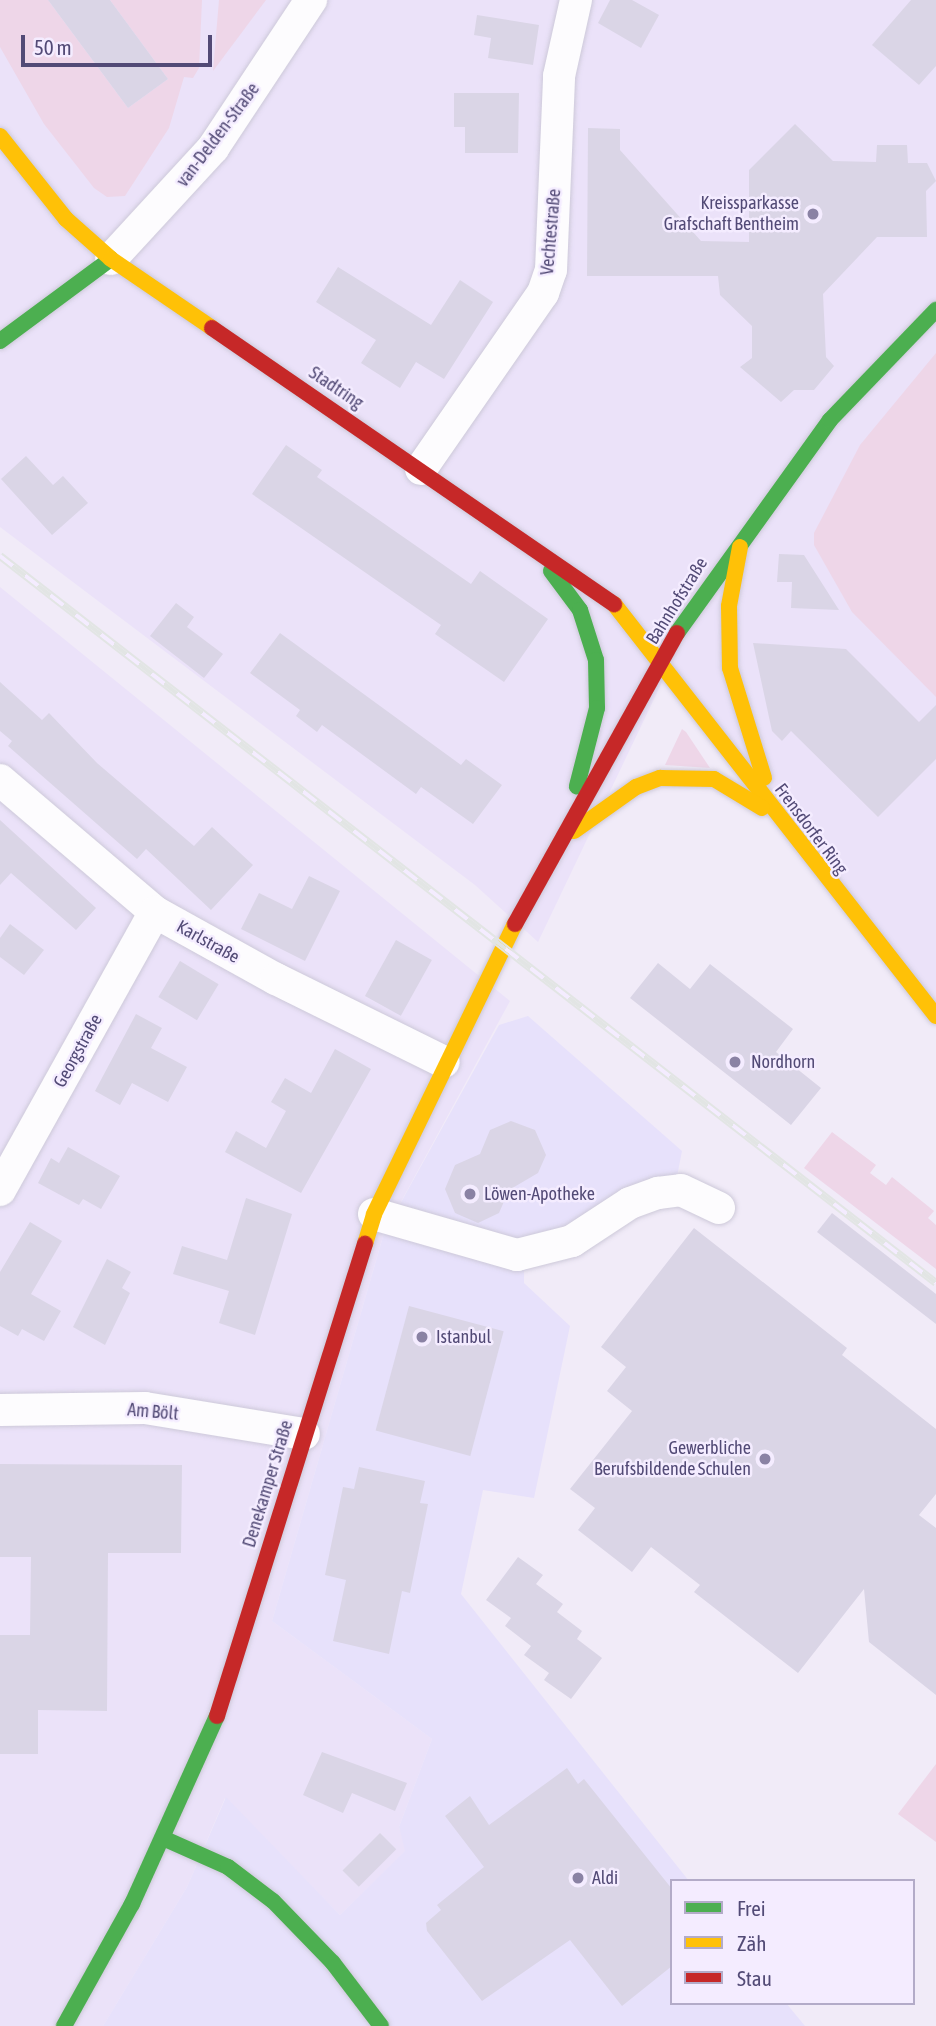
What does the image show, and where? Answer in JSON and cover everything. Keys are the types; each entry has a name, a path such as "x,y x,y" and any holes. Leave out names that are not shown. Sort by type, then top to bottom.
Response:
{"street":[{"name":"van-Delden-Straße","path":"111,259 213,148 311,0"},
{"name":"Vechtestraße","path":"421,469 543,293 551,271 559,76 576,0"},
{"name":"Stadtring","path":"0,136 66,219 111,259 529,541 623,610 663,659"},
{"path":"0,341 111,259"},
{"name":"Bahnhofstraße","path":"502,949 693,604 830,420 936,310"},
{"path":"741,538 729,606 730,668 777,818"},
{"path":"529,541 580,610 596,660 597,708 564,838"},
{"name":"Frensdorfer Ring","path":"663,659 777,818 936,1016"},
{"path":"564,838 636,787 687,776 714,779 777,818"},
{"name":"Karlstraße","path":"0,780 155,912 333,1009 444,1062"},
{"name":"Georgstraße","path":"0,1190 155,912"},
{"name":"Denekamper Straße","path":"64,2026 165,1839 213,1728 374,1214 444,1062 502,949"},
{"path":"374,1214 517,1255 572,1241 630,1203 658,1193 694,1193 719,1208"},
{"name":"Am Bölt","path":"0,1410 145,1408 304,1434"},
{"path":"165,1839 228,1867 273,1901 333,1963 381,2026"}],"shaded area":[{"path":"0,0 936,0 936,1004 665,676 538,942 475,885 0,527"},
{"path":"0,0 48,0 128,108 168,79 110,0 202,0 199,68 193,78 184,77 169,128 125,196 107,197 94,188 44,124 0,47"},
{"path":"219,0 266,0 213,71"},
{"path":"936,353 936,697 852,612 814,545 814,533 860,445"},
{"path":"0,587 510,1001 384,1233 272,1621 432,1739 399,1827 406,1851 340,1915 225,1798 187,1887 103,2026 0,2026"},
{"path":"682,729 686,732 710,768 665,765"},
{"path":"528,1016 682,1151 673,1197 524,1271 524,1283 570,1326 534,1498 483,1490 461,1594 687,1879 670,1879 670,2005 788,2005 805,2026 103,2026 187,1887 226,1797 340,1915 405,1851 399,1827 432,1739 272,1621 384,1233 499,1025"},
{"path":"832,1132 876,1165 870,1173 886,1185 892,1177 934,1211 928,1218 936,1225 936,1269 804,1168"},
{"path":"936,1764 936,1842 898,1814"}],"building":[{"path":"48,0 110,0 168,79 128,108"},
{"path":"610,0 632,0 659,15 641,48 598,23"},
{"path":"911,0 936,0 936,66 919,85 872,45"},
{"path":"477,15 539,25 533,65 488,58 491,38 474,35"},
{"path":"454,93 519,93 518,153 465,153 465,127 454,127"},
{"path":"795,124 833,161 876,162 877,145 907,145 908,163 927,163 936,181 926,191 927,237 877,237 823,294 826,357 834,366 814,390 794,390 781,402 740,367 752,358 752,326 720,295 718,276 587,276 588,128 620,129 620,150 701,241 749,242 749,170"},
{"path":"338,267 431,325 460,280 493,302 444,379 416,362 400,388 361,363 376,340 316,302"},
{"path":"286,445 322,470 317,477 471,584 480,571 548,619 504,682 435,634 441,625 252,494"},
{"path":"26,456 53,485 63,476 88,503 52,535 1,479"},
{"path":"779,554 804,555 839,610 791,608 792,582 777,582"},
{"path":"176,603 194,617 187,627 223,654 204,678 150,636"},
{"path":"280,633 461,765 466,759 502,785 473,824 421,787 416,794 322,725 317,732 296,716 300,710 250,673"},
{"path":"753,643 846,649 919,722 936,705 936,759 878,817 791,731 782,741 772,731"},
{"path":"0,682 42,720 49,713 97,763 194,846 212,827 253,865 211,910 146,849 137,859 8,746 12,741 0,731"},
{"path":"0,820 96,908 76,930 11,873 0,885"},
{"path":"309,876 340,891 305,961 241,929 259,893 292,909"},
{"path":"10,924 44,950 24,975 0,957 0,938"},
{"path":"396,940 432,960 401,1016 365,996"},
{"path":"180,961 219,984 197,1020 158,997"},
{"path":"658,963 690,989 710,964 793,1029 776,1052 821,1088 791,1125 630,998"},
{"path":"136,1014 162,1028 151,1048 187,1067 168,1102 132,1083 120,1105 95,1091"},
{"path":"335,1049 371,1069 301,1193 225,1152 236,1131 266,1148 286,1111 271,1102 285,1078 311,1093"},
{"path":"511,1121 535,1130 546,1155 538,1173 509,1190 499,1213 478,1223 455,1213 445,1189 455,1165 480,1154 490,1130"},
{"path":"68,1147 120,1176 101,1209 83,1199 79,1205 38,1183 51,1158 59,1163"},
{"path":"246,1198 292,1214 255,1335 219,1323 229,1291 173,1274 182,1246 227,1260"},
{"path":"832,1213 936,1294 936,1324 817,1232"},
{"path":"30,1222 62,1241 31,1294 61,1311 44,1341 22,1329 18,1336 0,1326 0,1272"},
{"name":"Gewerbliche Berufsbildende Schulen","path":"694,1228 847,1348 842,1355 936,1429 936,1494 919,1515 936,1528 936,1695 869,1642 864,1589 798,1673 694,1592 700,1585 651,1547 632,1572 578,1530 595,1508 570,1489 632,1411 607,1391 626,1367 601,1347"},
{"path":"107,1259 131,1272 122,1288 130,1293 105,1345 73,1327"},
{"path":"409,1306 504,1331 470,1456 376,1431"},
{"path":"0,1464 182,1465 181,1553 108,1553 107,1711 38,1710 38,1754 0,1754 0,1635 30,1635 31,1557 0,1557"},
{"path":"359,1467 425,1481 420,1503 428,1504 410,1593 402,1591 389,1654 333,1641 346,1580 325,1575 343,1487 354,1489"},
{"path":"518,1557 543,1575 536,1584 563,1604 557,1612 582,1631 577,1639 602,1658 571,1699 544,1680 549,1673 524,1655 531,1646 505,1626 511,1618 486,1600"},
{"path":"322,1752 407,1783 395,1811 352,1793 343,1813 303,1795"},
{"name":"Aldi","path":"567,1768 578,1784 584,1779 670,1886 670,1968 622,2006 570,1940 482,2001 427,1931 426,1923 441,1910 437,1905 484,1867 445,1816 470,1796 489,1825"},
{"path":"380,1833 396,1849 359,1887 343,1870"}],"railway":[{"path":"0,556 936,1283"}],"traffic: fast":[{"path":"0,341 111,259"},
{"path":"677,633 830,420 936,310"},
{"path":"551,571 580,610 596,660 597,708 577,786"},
{"path":"64,2026 132,1904 217,1716"},
{"path":"165,1839 228,1867 273,1901 333,1963 381,2026"}],"traffic: slow":[{"path":"0,136 66,219 111,259 212,328"},
{"path":"740,547 729,606 730,668 764,778"},
{"path":"614,604 936,1016"},
{"path":"574,831 636,787 660,778 714,779 762,808"},
{"path":"365,1244 374,1214 515,924"}],"traffic: jam":[{"path":"212,328 614,604"},
{"path":"515,924 677,633"},
{"path":"217,1716 365,1244"}],"place":[{"name":"Kreissparkasse Grafschaft Bentheim","path":"813,214"},
{"name":"Nordhorn","path":"735,1062"},
{"name":"Löwen-Apotheke","path":"470,1194"},
{"name":"Istanbul","path":"422,1337"},
{"name":"Gewerbliche Berufsbildende Schulen","path":"765,1459"},
{"name":"Aldi","path":"578,1878"}]}
